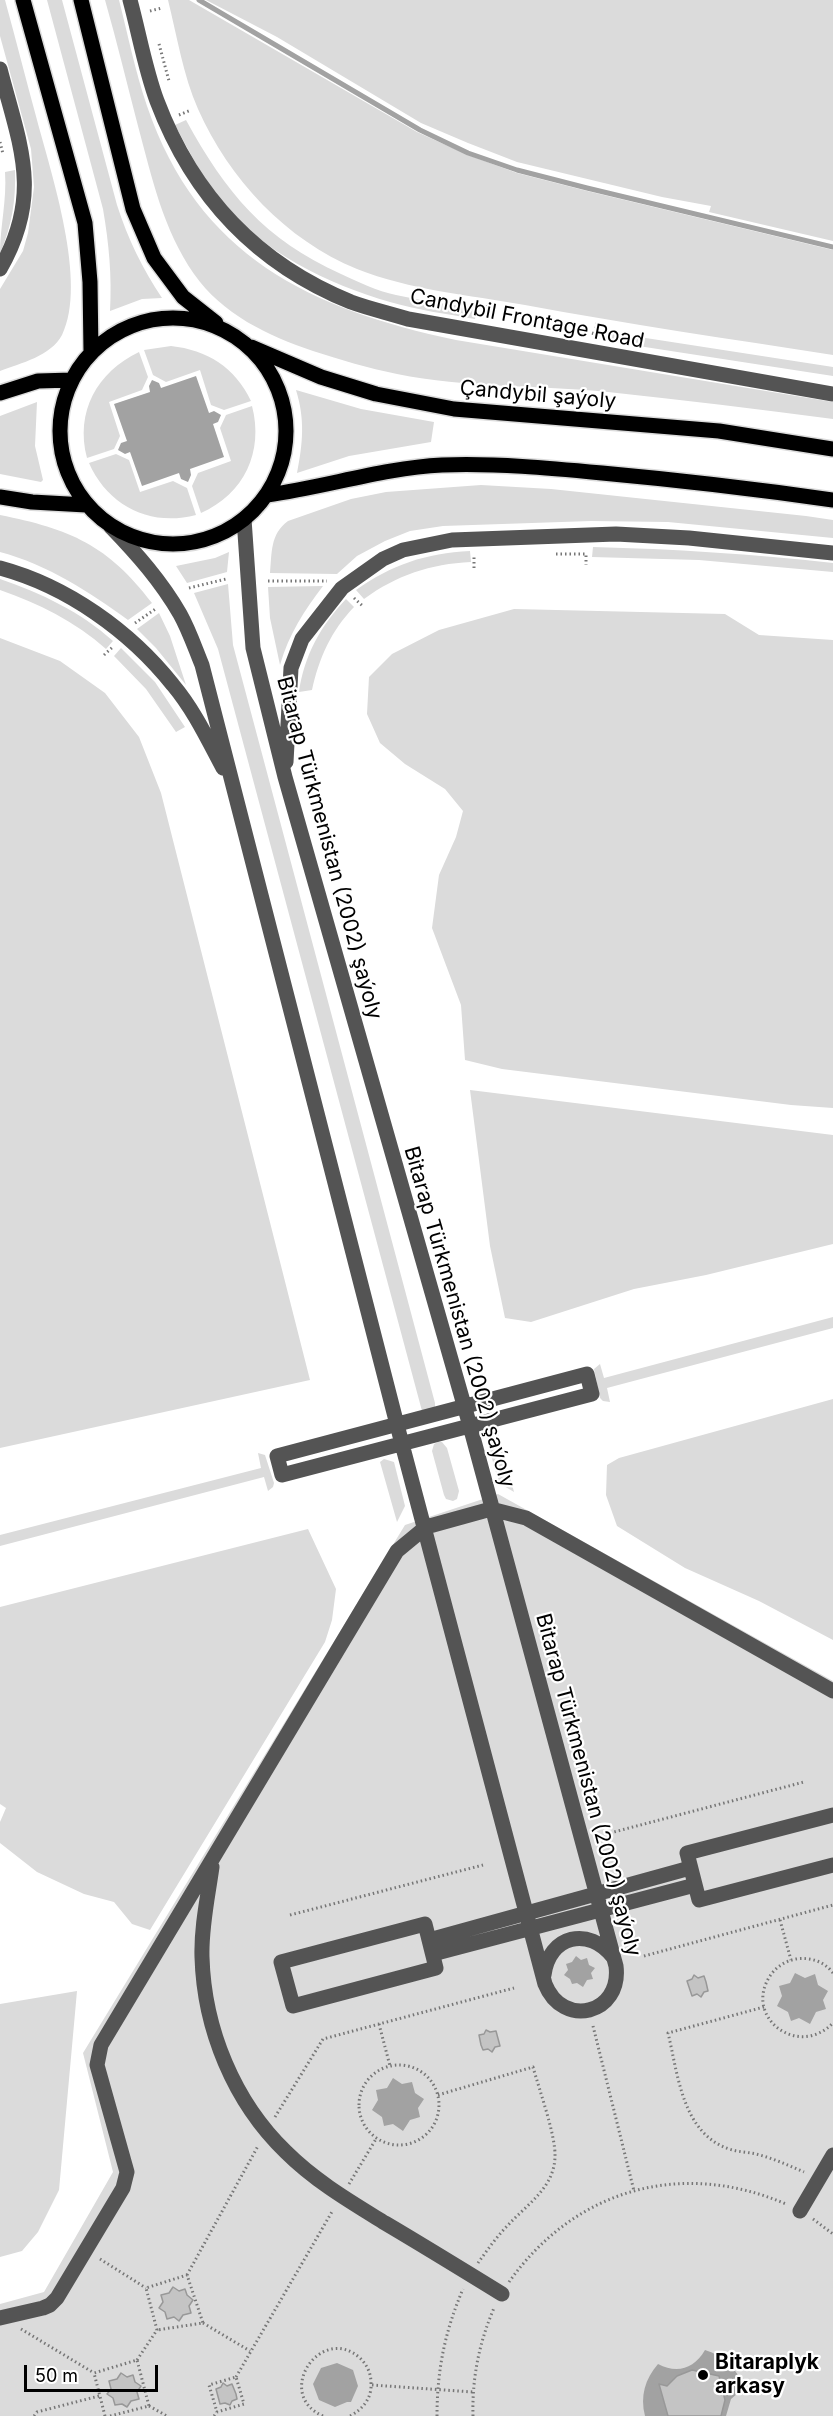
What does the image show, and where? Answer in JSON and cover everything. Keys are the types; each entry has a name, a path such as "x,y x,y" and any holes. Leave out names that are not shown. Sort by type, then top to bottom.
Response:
{"main road":[{"path":"23,0 85,223 90,282 91,352"},
{"path":"81,0 134,209 154,258 183,297 247,345 269,370 282,400 287,432 282,465 267,495 244,519 213,537 179,544 143,541 111,527 86,505 68,477 60,444 61,411 72,380 91,352 114,334 141,322 171,318 200,321 228,332"},
{"name":"Çandybil şaýoly","path":"247,345 343,384 376,394 454,409 719,431 833,449"},
{"path":"0,393 38,381 72,380"},
{"path":"267,495 324,486 400,469 475,465 627,475 833,500"},
{"path":"0,497 32,502 86,505"}],"street":[{"name":"Candybil Frontage Road","path":"130,0 157,100 171,134 192,171 212,201 235,228 272,260 304,279 352,302 408,319 833,394"},
{"path":"0,69 25,168 26,196 14,242 0,269"},
{"name":"Bitarap Türkmenistan (2002) şaýoly","path":"244,519 253,648 285,777 470,1426 616,1966 617,1976 612,1994 598,2007 589,2010"},
{"path":"111,527 145,563 181,616 202,665 402,1444 426,1527 545,1984 554,2000 562,2006 570,2010 589,2010"},
{"path":"285,777 291,669 302,639 342,588 382,559 403,550 452,540 616,534 689,538 833,553"},
{"path":"0,568 22,574 71,597 124,635 148,656 174,685 192,712 235,789"},
{"path":"587,1374 592,1394 282,1475 277,1456 464,1406 587,1374"},
{"path":"6,2317 50,2305 123,2188 127,2172 99,2076 97,2056 101,2045 397,1551 426,1527 491,1509 526,1518 551,1530 830,1690"},
{"path":"833,1815 687,1853 699,1900 833,1865"},
{"path":"213,1859 204,1919 202,1956 211,2024 219,2050 236,2085 266,2130 294,2159 341,2196 502,2294"},
{"path":"431,1947 526,1913 690,1868"},
{"path":"431,1947 530,1929 695,1885"},
{"path":"425,1924 431,1947 436,1968 293,2006 281,1962 425,1924"},
{"path":"545,1984 545,1965 549,1956 555,1948 572,1939 591,1940 599,1944 613,1957 616,1966"},
{"path":"800,2211 833,2155"}],"path":[{"path":"151,16 150,11 162,8"},
{"path":"157,37 171,88"},
{"path":"176,107 178,115 191,110"},
{"path":"0,142 5,162"},
{"path":"486,305 486,318 491,318"},
{"path":"584,332 595,334 597,323"},
{"path":"573,554 586,554 586,565"},
{"path":"474,568 474,555 478,555"},
{"path":"189,588 226,579"},
{"path":"268,580 332,581"},
{"path":"132,625 157,608"},
{"path":"610,1833 804,1782"},
{"path":"290,1915 483,1865"},
{"path":"644,1956 833,1905"},
{"path":"780,1920 791,1960"},
{"path":"833,1972 821,1962 811,1959 791,1960 780,1965 766,1981 763,1991 764,2007 771,2022 778,2029 796,2037 815,2036 833,2023"},
{"path":"146,2288 187,2275 266,2130 323,2039 514,1988"},
{"path":"764,2007 668,2033 685,2100 692,2118 714,2142 730,2149 782,2162 818,2180"},
{"path":"589,2010 634,2191"},
{"path":"379,2024 390,2066"},
{"path":"390,2066 410,2066 420,2070 434,2085 438,2095 439,2105 433,2126 417,2141 396,2146 376,2139 362,2123 358,2103 364,2083 380,2069 390,2066"},
{"path":"437,2416 437,2389 445,2337 453,2312 471,2275 492,2243 547,2186 553,2170 554,2148 533,2067 438,2095"},
{"path":"236,2377 208,2385 215,2414 244,2404 236,2377 376,2139"},
{"path":"473,2416 473,2392 480,2346 502,2294 521,2265 553,2233 591,2207 634,2191 679,2183 724,2185 769,2196 800,2211 833,2234"},
{"path":"86,2250 146,2288 157,2330"},
{"path":"187,2275 203,2323"},
{"path":"6,2317 16,2326 94,2373 105,2416"},
{"path":"94,2373 137,2360 157,2330 203,2323 250,2351"},
{"path":"323,2416 310,2407 302,2388 305,2368 319,2354 338,2349 356,2355 368,2368 372,2385 365,2404 350,2416"},
{"path":"137,2360 149,2406"},
{"path":"372,2385 473,2392"},
{"path":"34,2416 37,2412 99,2396"},
{"path":"110,2416 149,2406 167,2416"}],"shaded area":[{"path":"0,0 5,0 58,198 69,258 71,287 69,313 62,335 57,342 43,354 0,371 0,289 23,251 28,233 34,187 31,149 0,36"},
{"path":"47,0 62,0 117,205 136,253 162,298 142,299 110,311 111,285 103,209"},
{"path":"105,0 119,0 147,106 169,158 196,201 229,238 266,268 308,292 353,311 403,327 456,340 833,402 833,419 608,392 423,379 344,361 313,351 263,331 247,322 218,301 205,288 183,257 166,221"},
{"path":"168,0 189,0 417,132 468,155 517,173 833,250 833,355 419,287 377,276 331,257 307,242 262,204 226,159 211,135 193,96 184,69"},
{"path":"206,0 833,0 833,241 709,212 711,206 662,197 517,162 421,123 277,37"},
{"path":"186,120 232,192 269,229 290,245 341,274 382,291 477,309 475,319 411,307 366,295 320,276 276,250 237,219 213,191 175,125"},
{"path":"15,170 12,213 8,233 0,253 5,172"},
{"path":"607,332 833,367 833,376 606,341"},
{"path":"171,346 208,356 218,362 237,379 251,401 224,410 211,405 200,370 166,382 153,375 144,350"},
{"path":"139,352 148,377 142,390 109,402 120,436 114,449 87,458 84,425 93,395 111,371 124,360"},
{"path":"196,376 209,413 214,411 221,415 218,422 213,424 224,457 190,469 191,475 188,482 181,479 179,473 142,486 130,452 125,454 118,450 121,443 127,441 114,404 150,392 149,386 152,380 159,383 161,388"},
{"path":"296,390 361,409 434,422 431,442 349,456 297,473 302,431 301,411"},
{"path":"37,402 35,446 43,480 41,482 0,474 0,416"},
{"path":"252,406 255,439 247,470 229,495 201,513 192,486 198,473 231,461 220,428 226,415"},
{"path":"116,454 129,460 140,492 173,481 187,488 196,515 163,518 132,510 119,502 97,478 89,463"},
{"path":"481,485 551,489 833,520 833,538 668,522 591,521 443,526 410,531 385,541 357,556 337,574 270,573 275,538 288,521 351,499 386,492"},
{"path":"0,515 47,526 86,542 120,567 152,603 128,620 67,580 35,564 0,552"},
{"path":"593,547 713,552 833,563 833,572 699,560 592,557"},
{"path":"470,551 471,562 442,565 414,572 389,583 364,599 356,590 382,574 410,562 439,554"},
{"path":"229,552 227,572 187,583 176,566 215,558"},
{"path":"0,579 60,604 88,621 113,641 106,649 82,630 56,614 0,590"},
{"path":"228,584 233,645 435,1408 422,1411 218,649 194,593"},
{"path":"323,586 298,623 280,665 270,618 268,587"},
{"path":"346,599 354,607 327,646 312,690 299,692 309,654 321,630"},
{"path":"514,609 725,614 759,635 833,640 833,1108 791,1105 502,1069 465,1060 461,1005 432,928 439,875 456,837 463,811 445,789 405,764 380,743 367,714 369,677 392,654 439,630"},
{"path":"159,613 170,636 186,685 137,629"},
{"path":"0,638 60,661 105,693 139,737 161,793 310,1380 0,1448"},
{"path":"121,648 155,682 185,727 176,732 146,689 114,656"},
{"path":"470,1090 833,1135 833,1244 706,1275 634,1289 531,1322 505,1318 490,1246"},
{"path":"833,1317 833,1328 607,1388 610,1402 600,1398 594,1369 600,1364 604,1378"},
{"path":"833,1399 833,1640 759,1601 685,1568 617,1526 606,1495 607,1465 619,1458"},
{"path":"497,1429 514,1492 499,1483 487,1441 493,1430"},
{"path":"442,1442 447,1448 459,1491 457,1499 453,1501 446,1499 444,1495 432,1451 434,1444"},
{"path":"258,1453 265,1455 274,1483 268,1491 264,1477 0,1546 0,1535 261,1468"},
{"path":"384,1459 394,1462 405,1506 397,1522 380,1462"},
{"path":"498,1494 833,1681 833,2416 0,2416 0,2304 44,2292 113,2172 83,2053 405,1525"},
{"path":"308,1529 336,1589 332,1620 325,1642 150,1930 132,1924 114,1902 84,1894 37,1872 0,1843 0,1822 6,1808 0,1804 0,1607"},
{"path":"576,1956 581,1960 587,1958 589,1965 595,1968 591,1973 593,1979 587,1980 583,1987 577,1983 572,1984 570,1979 564,1975 568,1970 566,1964 572,1962"},
{"path":"795,1973 805,1978 815,1974 818,1985 828,1991 823,2000 826,2009 816,2012 810,2024 799,2018 791,2021 788,2012 777,2006 782,1996 779,1986 790,1983"},
{"path":"77,1991 59,2190 38,2232 22,2251 0,2257 0,2004"},
{"path":"393,2078 402,2084 412,2082 415,2093 424,2099 418,2108 420,2117 410,2120 403,2131 393,2124 384,2126 382,2117 372,2110 378,2100 376,2090 387,2088"},
{"path":"705,2350 729,2364 738,2374 744,2388 731,2399 726,2416 645,2416 643,2402 645,2388 658,2364 672,2369 684,2368 696,2362"},
{"path":"337,2363 353,2370 358,2386 351,2402 335,2407 319,2400 313,2384 321,2368"}],"building":[{"path":"694,1975 698,1978 704,1976 706,1982 708,1991 704,1992 701,1997 697,1994 692,1996 687,1981"},
{"path":"486,2030 496,2031 500,2046 495,2047 492,2052 488,2049 483,2050 481,2045 479,2035 484,2034"},
{"path":"173,2287 179,2291 185,2289 187,2295 193,2300 189,2306 191,2313 183,2315 179,2321 174,2317 167,2319 165,2312 159,2308 163,2302 161,2295 169,2293"},
{"name":"Bitaraplyk arkasy","path":"692,2370 719,2376 725,2400 721,2416 668,2416 659,2384 667,2386 677,2376"},
{"path":"121,2373 127,2377 133,2375 135,2382 141,2386 137,2392 139,2399 131,2401 127,2407 122,2404 115,2405 113,2398 107,2394 111,2389 109,2381 117,2379"},
{"path":"223,2383 227,2386 232,2384 236,2394 237,2399 230,2405 220,2404 216,2389"}],"waterway":[{"path":"199,0 420,130 468,153 517,170 833,247"}],"place":[{"name":"Bitaraplyk arkasy","path":"703,2375"}]}
